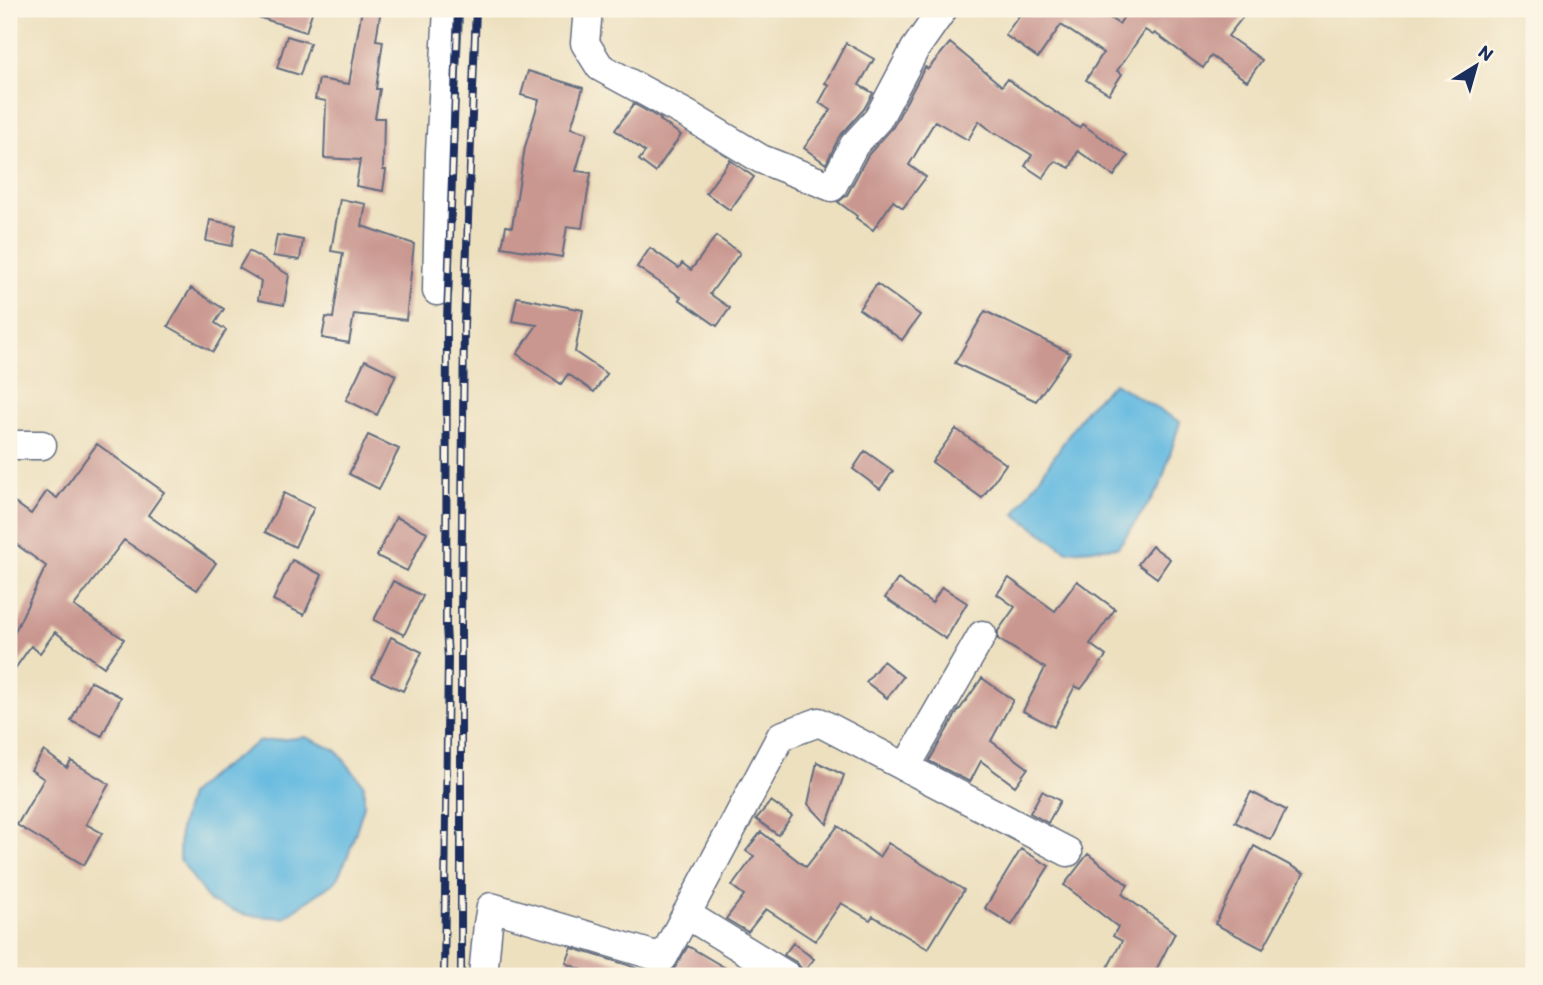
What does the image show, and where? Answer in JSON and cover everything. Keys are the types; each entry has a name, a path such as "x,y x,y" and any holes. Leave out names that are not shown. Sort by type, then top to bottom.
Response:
{"street":[{"path":"437,291 440,152 448,9"},
{"path":"588,9 585,43 600,67 761,159 832,187 854,145 878,119 915,49 943,9"},
{"path":"9,445 42,445"},
{"path":"906,767 982,635"},
{"path":"483,976 491,906 663,958 782,736 819,722 1069,852"},
{"path":"686,914 787,976"}],"water":[{"path":"1114,383 1180,422 1160,487 1118,547 1067,551 1015,514 1087,408"},
{"path":"305,737 336,750 364,785 364,806 349,853 336,881 283,918 246,915 210,902 179,858 180,829 189,795 210,776 258,742"}],"building":[{"path":"249,9 313,9 306,32 248,14"},
{"path":"362,9 381,9 376,40 383,41 375,118 384,118 383,170 386,170 383,191 356,186 360,160 324,158 326,101 315,99 319,79 349,84"},
{"path":"1024,9 1096,9 1119,24 1125,15 1116,9 1249,9 1228,36 1262,60 1247,81 1211,56 1203,68 1155,33 1153,35 1145,30 1117,71 1122,74 1109,94 1086,80 1103,53 1061,25 1038,58 1005,35"},
{"path":"287,36 310,43 300,75 277,68"},
{"path":"846,43 874,59 859,85 873,93 864,109 839,137 826,164 804,148 831,110 819,103 829,85 825,83"},
{"path":"950,43 1002,86 1007,79 1079,128 1082,124 1128,156 1114,176 1078,151 1070,168 1055,161 1043,178 1025,166 1032,155 995,134 979,121 968,140 935,121 909,165 926,177 903,208 893,201 873,230 856,218 857,216 838,202 847,195 868,155 893,127 925,67 928,69"},
{"path":"528,71 583,88 571,128 587,133 576,171 591,173 582,228 567,226 562,257 502,247 506,226 512,227 525,147 539,100 521,95"},
{"path":"634,104 661,119 681,135 655,172 639,160 645,152 615,130"},
{"path":"730,160 754,177 730,210 706,193"},
{"path":"340,199 366,204 362,226 414,244 406,320 354,314 349,343 322,338 326,317 333,318 343,253 331,251"},
{"path":"210,220 236,225 232,246 206,241"},
{"path":"277,235 303,240 300,260 273,256"},
{"path":"716,236 740,253 710,294 730,308 717,326 637,267 650,248 679,268 682,263 691,270"},
{"path":"249,251 289,275 284,305 258,300 261,281 239,268"},
{"path":"877,284 920,315 902,340 859,309"},
{"path":"191,288 224,309 215,323 226,330 213,352 168,326"},
{"path":"517,297 583,310 575,352 607,374 594,392 568,374 561,384 517,354 537,325 512,321"},
{"path":"985,311 1070,353 1036,401 955,363"},
{"path":"365,360 396,375 377,415 346,400"},
{"path":"956,429 1006,464 982,498 932,462"},
{"path":"368,435 399,449 379,489 349,474"},
{"path":"97,444 164,492 148,515 216,563 197,590 124,540 74,606 124,639 104,667 55,632 40,653 31,646 9,677 9,644 46,566 9,539 9,498 31,514 47,491 57,498"},
{"path":"865,451 893,471 880,489 853,469"},
{"path":"284,493 314,508 295,547 265,532"},
{"path":"396,517 427,532 407,571 377,556"},
{"path":"1152,546 1170,559 1157,578 1138,564"},
{"path":"292,560 322,575 304,615 273,600"},
{"path":"1009,578 1055,611 1077,581 1115,609 1090,644 1106,656 1081,689 1075,686 1054,727 1023,711 1045,668 998,639 998,631 1015,607 997,594"},
{"path":"898,579 932,603 942,587 967,603 946,639 885,598"},
{"path":"393,581 423,596 404,635 374,620"},
{"path":"391,637 422,652 403,691 372,677"},
{"path":"883,661 903,677 887,698 866,682"},
{"path":"982,678 1013,700 991,741 1028,768 1015,786 981,761 970,782 929,761 959,709"},
{"path":"90,681 121,697 102,736 71,721"},
{"path":"44,751 67,768 71,761 109,784 86,824 102,833 84,865 17,825 44,779 31,770"},
{"path":"817,762 844,775 827,824 808,804"},
{"path":"1042,791 1060,801 1048,823 1030,813"},
{"path":"1251,792 1286,810 1271,840 1235,822"},
{"path":"771,801 792,816 778,835 756,819"},
{"path":"838,826 879,857 888,843 964,890 928,949 873,916 870,920 841,903 815,941 766,909 748,932 726,919 744,895 732,886 754,856 746,851 761,832 806,867"},
{"path":"1254,846 1304,873 1263,949 1215,924"},
{"path":"1021,849 1049,866 1012,925 985,908"},
{"path":"1088,854 1128,885 1122,894 1175,933 1153,976 1103,976 1122,941 1113,936 1118,927 1064,885"},
{"path":"793,943 814,959 803,973 796,962 784,955"},
{"path":"688,946 739,976 654,976 656,973 673,971"},
{"path":"572,948 654,976 596,976 566,963"}],"railway":[{"path":"444,976 448,658 447,320 458,9"},
{"path":"461,976 464,325 476,9"}]}
